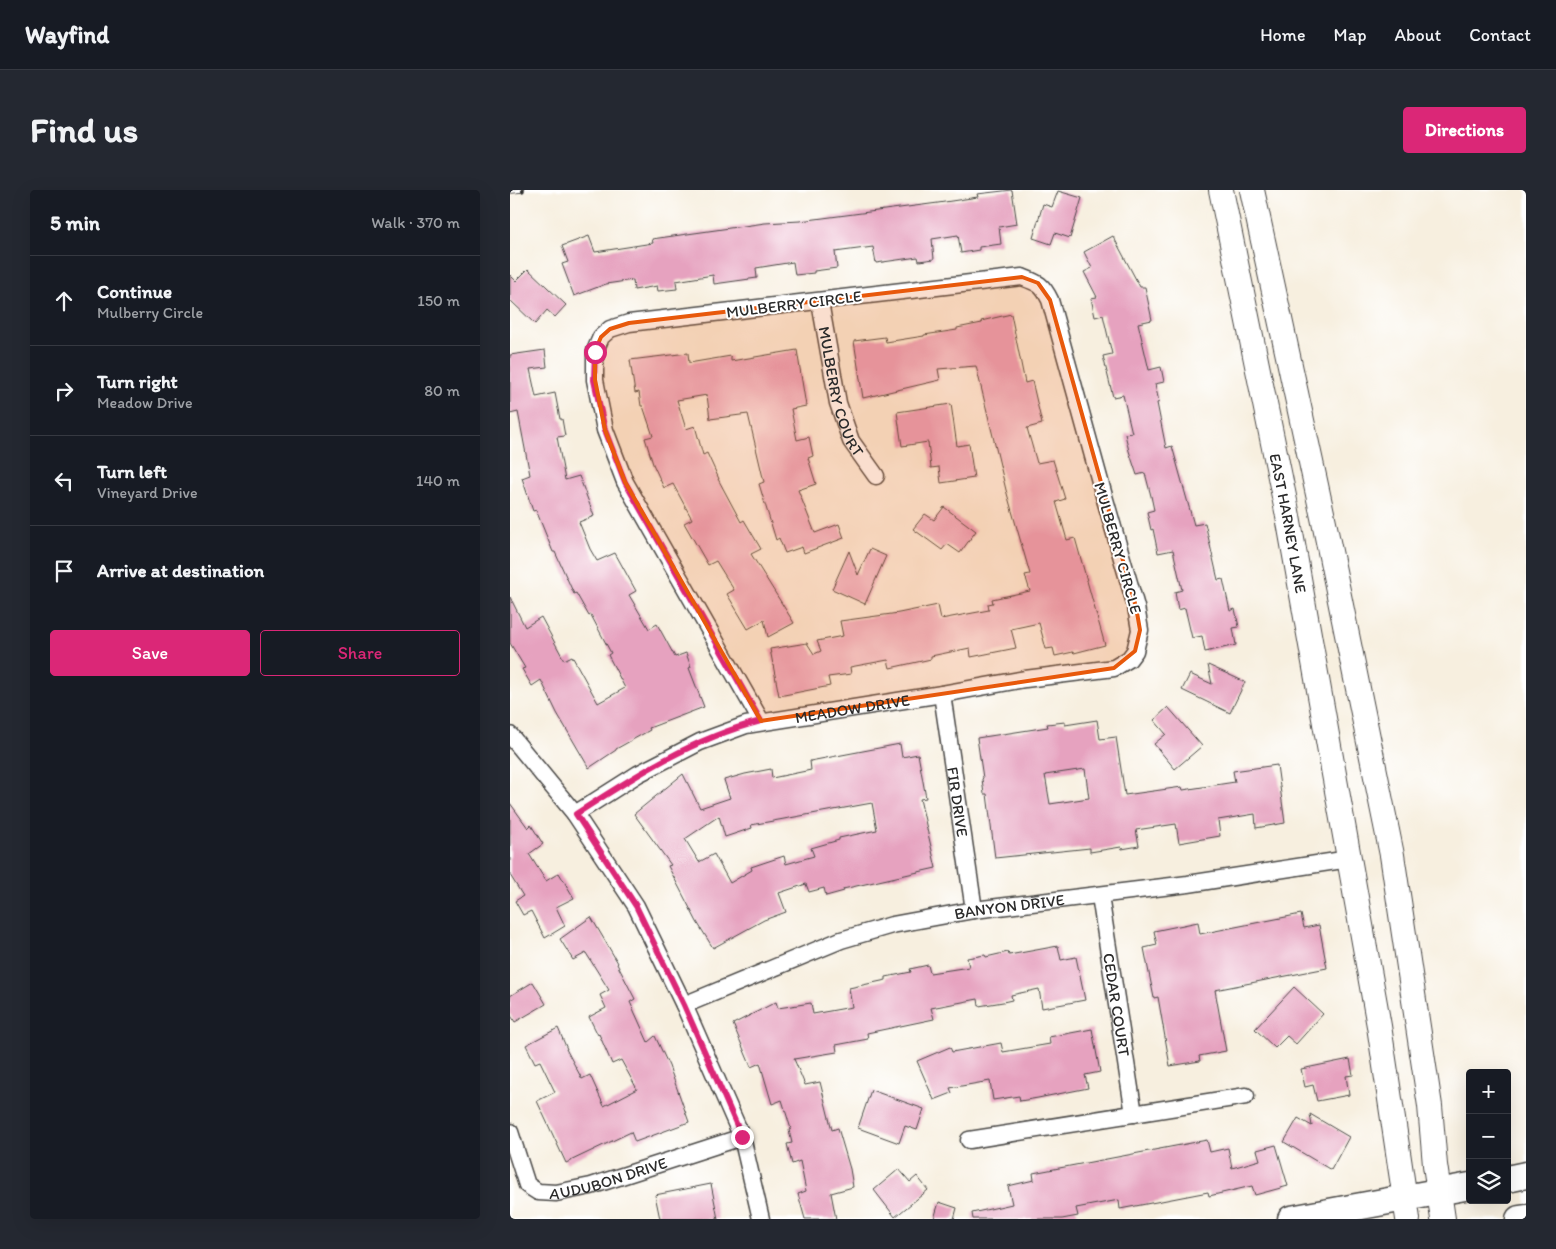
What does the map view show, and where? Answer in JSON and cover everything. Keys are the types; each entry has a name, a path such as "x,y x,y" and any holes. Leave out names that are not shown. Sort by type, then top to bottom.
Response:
{"main road":[{"name":"EAST HARNEY LANE","path":"1221,190 1287,511 1379,1026 1406,1208"},
{"path":"1252,190 1324,522 1392,855 1430,1106 1435,1165 1443,1219"},
{"path":"1511,1178 1526,1175"},
{"path":"1291,1219 1406,1208 1439,1192 1466,1187"},
{"path":"1520,1219 1526,1218"}],"street":[{"name":"MULBERRY CIRCLE","path":"761,721 625,482 605,430 594,380 595,352 601,337 610,329 629,323 1022,277 1038,283 1050,300 1136,607 1140,630 1137,643"},
{"name":"MULBERRY COURT","path":"820,302 838,403 851,441 876,476"},
{"name":"MEADOW DRIVE","path":"576,814 638,774 700,742 746,725 761,721 942,694 1025,679 1114,668 1129,659 1135,651 1137,643"},
{"name":"FIR DRIVE","path":"942,694 974,910"},
{"path":"510,735 576,814 636,906 684,1005 742,1137 761,1219"},
{"name":"BANYON DRIVE","path":"684,1005 841,940 892,925 974,910 1100,896 1349,859"},
{"name":"CEDAR COURT","path":"1100,896 1134,1114"},
{"path":"969,1140 1246,1096"},
{"name":"AUDUBON DRIVE","path":"510,1132 527,1185 538,1192 556,1194 591,1186 742,1137"}],"highlighted area":[{"path":"1022,277 1038,283 1050,300 1136,607 1140,630 1135,651 1114,668 761,721 625,482 605,430 595,380 595,351 601,337 610,329 629,323"}],"building":[{"path":"1012,190 1017,224 999,227 1001,244 979,247 979,250 961,253 958,235 932,239 934,259 919,261 918,257 876,263 873,247 835,252 837,268 814,271 814,273 795,275 793,262 756,268 757,278 714,284 713,275 676,281 677,289 658,291 657,286 634,290 633,280 606,284 574,296 562,264 568,262 562,246 589,236 595,252 653,243 652,239 765,223 800,221 938,203 978,197 977,194"},
{"path":"1058,191 1082,198 1070,238 1055,233 1051,244 1033,238 1043,204 1052,207"},
{"path":"1113,236 1140,287 1145,287 1152,320 1138,323 1149,370 1161,367 1164,382 1155,384 1166,448 1172,446 1194,525 1205,523 1218,580 1223,579 1230,611 1235,609 1239,627 1233,628 1236,645 1205,652 1202,636 1192,638 1185,608 1178,610 1175,592 1182,590 1173,550 1158,553 1153,529 1151,530 1147,512 1154,510 1151,496 1145,473 1137,475 1129,451 1125,434 1132,433 1123,395 1113,397 1103,356 1112,354 1103,315 1095,317 1091,298 1097,297 1084,272 1092,268 1084,252"},
{"path":"528,269 566,305 555,317 547,310 535,324 510,300 510,275 516,281"},
{"path":"1011,314 1025,383 1032,381 1042,424 1027,428 1037,463 1053,460 1065,499 1056,502 1067,540 1075,538 1105,645 1055,656 1053,648 1046,649 1039,623 1011,629 1016,648 971,657 970,648 931,656 931,659 890,668 888,660 850,667 851,674 828,677 830,686 779,696 770,649 807,643 814,654 821,651 817,641 843,636 840,621 899,613 938,605 941,619 989,610 988,604 993,603 992,599 1030,591 1025,575 1030,574 1006,490 976,366 938,369 940,380 863,398 854,341 885,337 886,342 924,336 957,330 957,328"},
{"path":"545,350 547,367 530,369 536,397 555,393 565,436 557,437 565,480 579,476 594,516 579,522 590,549 597,561 615,553 636,591 629,595 649,629 657,624 675,657 686,653 691,667 689,668 704,707 649,728 650,730 616,749 589,768 557,713 541,680 532,686 522,669 525,668 510,643 510,597 525,627 541,617 564,660 572,656 598,703 625,688 608,655 611,653 591,615 589,616 576,593 574,594 555,552 553,552 536,510 533,511 522,478 530,475 518,412 510,414 510,355"},
{"path":"797,350 806,406 791,409 797,440 809,437 813,456 808,458 816,484 798,490 815,533 839,524 844,538 804,553 802,547 785,553 779,538 776,540 759,484 764,482 748,414 710,419 707,395 677,400 686,429 695,426 703,455 707,453 718,479 741,522 744,520 761,549 751,554 794,623 768,637 764,620 748,629 727,594 734,590 716,561 708,565 684,523 692,519 673,484 664,488 653,464 645,438 653,436 643,406 641,406 639,392 635,393 630,360 688,353 689,363 731,356 731,361"},
{"path":"951,404 957,446 969,444 974,478 941,483 939,467 931,468 928,442 902,446 897,412"},
{"path":"944,507 976,531 960,553 947,544 942,550 913,529 925,514 934,520"},
{"path":"870,549 886,556 865,604 832,589 849,551 858,575"},
{"path":"1208,665 1245,682 1230,713 1182,690 1190,674 1212,684"},
{"path":"1168,707 1202,746 1175,769 1154,744 1166,734 1154,720"},
{"path":"1097,720 1100,739 1116,737 1125,795 1182,787 1183,790 1235,782 1233,771 1277,765 1285,823 1256,828 1255,814 1218,820 1220,836 1179,843 1176,824 1136,830 1139,846 1090,852 1090,848 995,858 987,794 984,794 977,738 1048,727 1047,724 1065,722 1065,725","holes":["1085,769 1089,798 1050,804 1045,775"]},
{"path":"900,744 902,757 918,754 926,798 920,799 936,868 843,889 844,891 826,896 824,888 809,892 806,884 779,893 786,912 764,920 713,948 697,922 668,866 671,865 634,814 683,774 700,808 730,798 724,780 771,769 772,778 811,770 810,761","holes":["872,803 877,830 839,838 839,840 811,848 814,856 786,864 784,856 751,867 752,870 730,883 714,854 699,862 685,839 719,816 725,837 752,828 751,825"]},
{"path":"510,803 528,828 531,825 543,844 529,854 546,881 559,873 574,898 556,907 565,926 545,938 531,911 523,915 515,901 523,896 510,875"},
{"path":"1301,914 1304,928 1319,925 1327,968 1215,990 1226,1051 1199,1056 1200,1061 1170,1066 1158,997 1154,998 1144,948 1157,945 1154,931 1198,922 1200,934"},
{"path":"591,917 618,963 635,999 630,1002 648,1042 655,1036 669,1066 689,1122 635,1142 631,1132 566,1163 537,1101 555,1092 540,1061 535,1063 526,1045 558,1028 566,1049 582,1079 590,1075 604,1106 637,1089 621,1060 612,1064 599,1034 589,1017 606,1008 600,995 609,990 586,953 573,960 560,939"},
{"path":"1058,946 1061,960 1076,957 1085,1000 1042,1008 1039,989 1011,995 1012,1000 1003,1002 979,1006 978,999 931,1008 934,1019 867,1033 868,1039 836,1045 837,1052 794,1059 805,1085 820,1082 832,1130 838,1128 850,1169 853,1187 831,1193 836,1219 805,1219 798,1194 806,1191 800,1161 792,1164 787,1144 792,1143 789,1130 791,1129 782,1100 772,1104 760,1063 751,1067 733,1024 776,1002 778,1008 811,1003 813,1014 852,1007 849,988 886,980 886,977 911,972 910,969 928,965 930,973 969,967 967,958 985,955 986,957 1008,952 1009,955"},
{"path":"533,982 546,1004 515,1022 510,1014 510,996"},
{"path":"1294,987 1323,1014 1296,1044 1287,1036 1275,1048 1255,1029"},
{"path":"1092,1029 1100,1072 1085,1075 1088,1088 1038,1098 1020,1101 1019,1096 993,1100 990,1081 950,1088 952,1093 934,1100 917,1061 950,1047 952,1052 1001,1043 1003,1052 1050,1044 1049,1037"},
{"path":"1350,1059 1353,1075 1346,1076 1349,1095 1317,1101 1313,1085 1305,1087 1301,1069"},
{"path":"871,1090 924,1109 917,1130 905,1126 899,1143 858,1128"},
{"path":"1310,1114 1349,1137 1331,1170 1284,1142 1298,1118 1312,1126"},
{"path":"1207,1140 1210,1152 1228,1148 1232,1168 1260,1160 1257,1150 1276,1145 1288,1186 1255,1195 1252,1186 1209,1196 1208,1192 1120,1209 1119,1200 1076,1208 1078,1216 1062,1219 973,1219 972,1213 1012,1204 1008,1186 1034,1180 1033,1173"},
{"path":"899,1169 910,1182 917,1176 928,1190 895,1217 874,1190"},
{"path":"711,1184 718,1219 660,1219 655,1195"},
{"path":"939,1202 957,1208 954,1219 934,1219"}],"railway":[{"path":"510,191 522,190"}],"route":[{"path":"595,352 594,380 605,430 625,482 761,721 700,742 638,774 576,814 636,906 684,1005 742,1137"}]}
